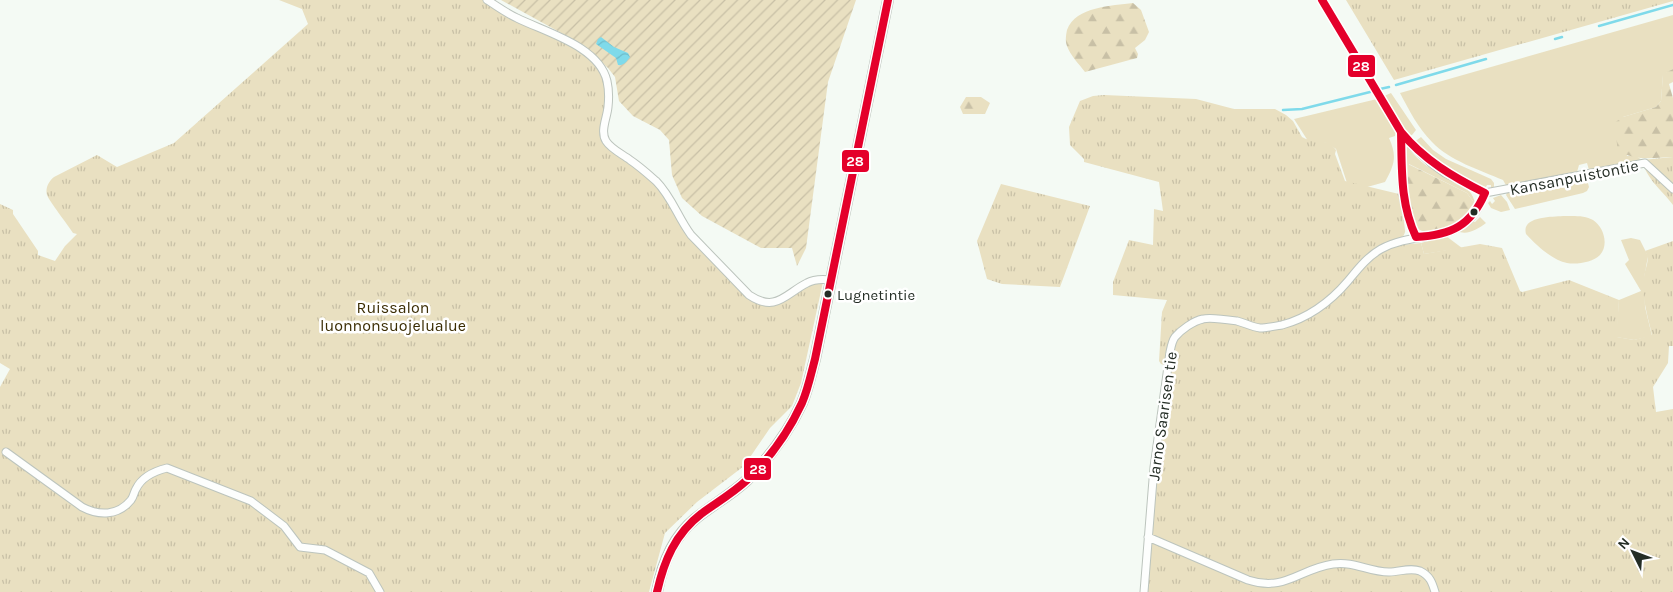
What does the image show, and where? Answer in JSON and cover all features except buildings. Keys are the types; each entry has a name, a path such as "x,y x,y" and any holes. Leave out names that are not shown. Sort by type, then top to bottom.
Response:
{"street":[{"path":"487,0 516,17 568,41 583,50 598,63 604,71 609,94 604,128 606,141 612,148 656,181 667,194 691,235 749,295 757,300 775,302 810,282 823,279 831,280"},
{"path":"657,592 665,561 677,539 693,520 746,481 783,436 803,401 815,359 888,0"},
{"path":"1322,0 1400,132 1430,163 1486,193"},
{"path":"1400,132 1403,198 1406,216 1416,237"},
{"name":"Kansanpuistontie","path":"1486,193 1644,162 1673,188"},
{"name":"Jarno Saarisen tie","path":"1144,592 1154,467 1170,352 1174,338 1190,325 1205,318 1239,322 1260,328 1282,325 1300,319 1337,294 1372,255 1383,248 1416,237 1444,235 1464,224 1478,208 1486,193"},
{"path":"6,452 82,507 92,512 119,511 132,499 136,487 144,478 155,471 167,468 251,501 284,526 300,547 325,550 369,573 380,592"},
{"path":"1148,537 1261,584 1280,583 1296,578 1318,567 1348,563 1377,571 1391,572 1415,569 1432,580 1435,592"}],"green space":[{"name":"Ruissalon luonnonsuojelualue","path":"279,0 486,0 564,40 595,63 606,83 604,138 664,191 683,224 749,297 774,304 810,284 823,282 801,383 792,406 770,428 744,466 697,502 665,533 649,592 0,592 0,387 10,369 0,363 0,204 13,210 13,214 38,251 38,255 55,261 65,246 77,234 73,233 48,198 48,185 54,177 97,155 117,167 174,143 308,24 302,9"},
{"path":"501,0 856,0 828,82 806,248 797,266 792,248 761,248 702,216 682,198 672,175 669,140 660,130 633,116 619,101 615,77 608,68 583,45"},
{"path":"1346,0 1673,0 1673,1 1394,80"},
{"path":"1133,3 1141,10 1149,32 1145,40 1135,48 1138,54 1137,58 1085,72 1072,56 1066,44 1067,30 1072,22 1078,16 1095,9"},
{"path":"1673,15 1673,69 1663,75 1661,101 1656,107 1623,117 1627,156 1636,156 1642,160 1589,170 1587,163 1579,165 1577,172 1507,187 1503,180 1447,155 1439,149 1418,125 1400,93"},
{"path":"1673,69 1673,82 1669,84 1673,98 1673,157 1638,158 1618,151 1614,123 1623,117 1656,107 1661,101 1663,74"},
{"path":"1391,93 1416,130 1412,135 1409,136 1384,96"},
{"path":"1093,96 1196,99 1234,109 1275,109 1293,121 1302,137 1330,143 1336,150 1335,154 1345,181 1399,194 1405,230 1404,235 1400,239 1400,245 1421,243 1424,254 1480,244 1502,248 1522,292 1569,280 1619,300 1617,337 1634,340 1652,335 1643,292 1648,261 1645,251 1673,241 1673,346 1669,346 1668,363 1653,387 1656,412 1673,409 1673,592 1146,592 1154,492 1160,453 1168,366 1161,364 1159,361 1162,312 1167,300 1113,295 1113,282 1129,240 1153,245 1154,209 1163,211 1159,182 1084,162 1084,159 1070,145 1069,127 1080,101"},
{"path":"966,97 981,97 990,103 985,114 963,114 960,107"},
{"path":"1377,99 1396,132 1395,136 1389,138 1394,160 1385,182 1360,189 1347,183 1336,149 1327,143 1308,141 1294,119"},
{"path":"1421,137 1433,150 1446,159 1491,179 1494,183 1494,188 1491,188 1491,185 1486,187 1466,181 1446,171 1413,143"},
{"path":"1407,147 1427,166 1463,185 1473,197 1475,204 1467,193 1409,164 1406,170 1405,148"},
{"path":"1673,157 1673,205 1651,179 1642,160"},
{"path":"1408,164 1467,193 1475,204 1472,211 1460,223 1444,231 1435,233 1420,230 1412,218 1407,199 1406,179"},
{"path":"1581,178 1587,180 1589,187 1583,193 1515,209 1506,195 1507,193"},
{"path":"1001,184 1090,206 1060,287 1002,284 987,279 977,241"},
{"path":"1501,195 1507,202 1510,210 1501,212 1491,208 1488,203 1490,201 1492,204 1495,201 1493,198"},
{"path":"1480,217 1486,223 1480,227 1465,233 1457,231 1471,221 1475,222"},
{"path":"1545,217 1586,217 1597,223 1605,241 1600,255 1585,262 1567,263 1550,255 1526,234 1528,224 1533,221"},
{"path":"1446,236 1462,248 1424,254 1421,243"},
{"path":"1631,238 1640,240 1648,256 1644,278 1645,307 1652,336 1634,340 1616,337 1619,300 1641,291 1625,264 1629,260 1621,240"}],"water":[{"path":"601,37 614,47 628,53 630,57 625,63 618,65 616,58 596,44"}],"waterway":[{"path":"1599,26 1673,5"},
{"path":"1555,39 1562,37"},
{"path":"1396,85 1486,59"},
{"path":"1380,89 1389,87"},
{"path":"1283,110 1302,109 1370,92"}],"transit line":[{"name":"28","path":"657,592 667,559 677,539 701,514 736,489 755,472 785,434 804,398 815,359 888,0"},
{"name":"28","path":"1322,0 1401,132"},
{"name":"28","path":"1401,132 1419,151 1440,167 1485,193 1473,214 1458,227 1440,234 1416,237 1404,199 1401,132"}],"place":[{"name":"Lugnetintie","path":"828,294"}]}
